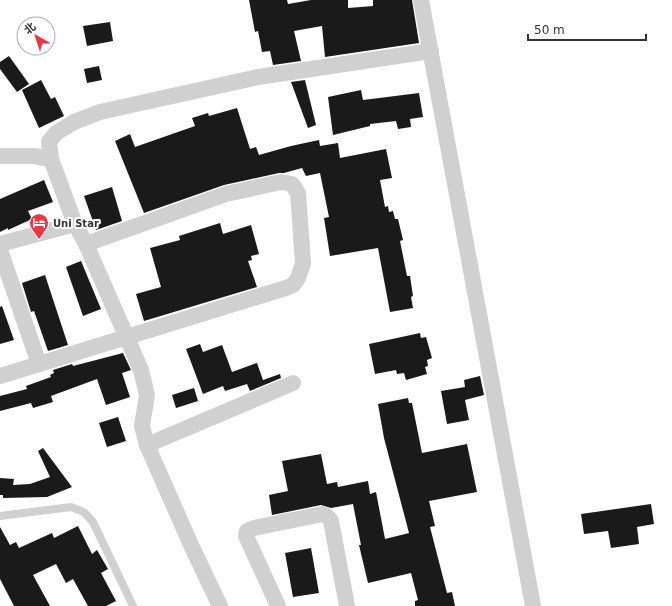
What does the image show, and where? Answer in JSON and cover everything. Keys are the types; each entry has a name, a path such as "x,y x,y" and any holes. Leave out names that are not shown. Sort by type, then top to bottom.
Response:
{"street":[{"path":"421,0 533,606"},
{"path":"218,606 147,445 142,426 147,395 141,370 86,244 75,224 51,159 49,142 56,132 74,122 100,112 258,77 431,51"},
{"path":"0,156 34,156 51,159"},
{"path":"0,376 128,338 293,285 298,278 304,263 298,193 292,184 280,182 226,194 86,244"},
{"path":"0,244 75,224"},
{"path":"0,250 39,364"},
{"path":"147,445 293,383"},
{"path":"278,606 246,536 247,531 254,528 323,514 331,521 347,606"}],"lane":[{"path":"0,516 71,507 84,512 93,522 133,606"}],"building":[{"path":"249,0 287,0 288,4 311,0 348,0 348,8 373,6 373,0 412,0 419,43 325,57 322,26 294,31 301,61 273,65 270,51 262,52 258,31 255,32"},
{"path":"110,22 113,41 87,46 83,26"},
{"path":"9,56 29,84 17,92 0,69 0,62"},
{"path":"99,66 102,80 87,83 84,69"},
{"path":"41,80 51,99 55,97 64,116 39,128 22,90"},
{"path":"305,80 316,125 308,128 291,82"},
{"path":"361,90 363,100 419,93 423,117 410,119 411,127 398,129 396,121 370,124 370,126 333,135 328,97"},
{"path":"237,108 250,149 256,147 259,155 319,140 320,146 338,143 340,158 386,149 392,178 380,180 385,207 388,206 389,212 393,211 395,219 398,219 403,240 400,241 407,276 410,276 413,308 390,312 378,248 330,256 324,218 329,217 320,173 306,176 302,168 224,185 144,213 115,141 130,134 135,147 195,126 192,118 208,113 209,116"},
{"path":"44,180 53,202 28,211 32,219 0,232 0,199"},
{"path":"112,187 122,221 96,230 84,196"},
{"path":"220,223 223,234 251,225 259,254 251,256 252,260 248,261 257,287 144,321 136,294 161,287 150,248 180,240 179,236"},
{"path":"81,261 101,309 83,316 66,267"},
{"path":"45,275 68,345 48,351 34,311 31,312 22,283"},
{"path":"2,306 14,340 0,344 0,307"},
{"path":"420,333 421,338 426,337 432,358 427,360 428,366 425,367 427,374 406,380 404,373 397,374 396,370 375,374 369,344"},
{"path":"200,344 203,352 222,345 232,372 257,363 263,380 280,374 281,378 250,391 247,384 225,391 223,386 203,394 186,349"},
{"path":"123,353 131,370 122,373 130,397 106,405 97,379 51,396 53,402 33,408 31,403 0,411 0,396 27,389 26,386 51,377 50,375 54,373 53,370 72,364 73,366"},
{"path":"480,376 484,395 465,400 469,420 447,424 441,391 465,387 464,380"},
{"path":"194,388 198,401 176,408 172,395"},
{"path":"408,398 409,403 412,403 422,453 467,444 477,492 429,501 435,526 430,527 447,593 452,592 455,606 415,606 415,601 418,600 411,573 368,583 359,545 361,545 353,504 331,508 321,505 272,515 269,495 288,491 282,461 321,454 327,484 337,482 338,487 368,481 370,494 376,492 385,539 409,533 384,438 378,404"},
{"path":"118,417 126,441 107,447 99,423"},
{"path":"43,448 72,487 47,497 3,498 3,495 0,495 0,478 14,479 13,485 30,484 50,477 38,451"},
{"path":"651,504 654,524 637,527 639,544 611,548 608,531 584,534 581,514"},
{"path":"78,526 92,554 97,550 108,569 101,573 116,601 106,606 88,606 73,579 66,583 56,564 33,575 50,606 14,606 0,579 0,527 10,545 16,542 19,548 52,533 54,538"},
{"path":"311,548 319,593 293,597 285,553"}],"place":[{"name":"Uni Star","path":"39,240"}]}
